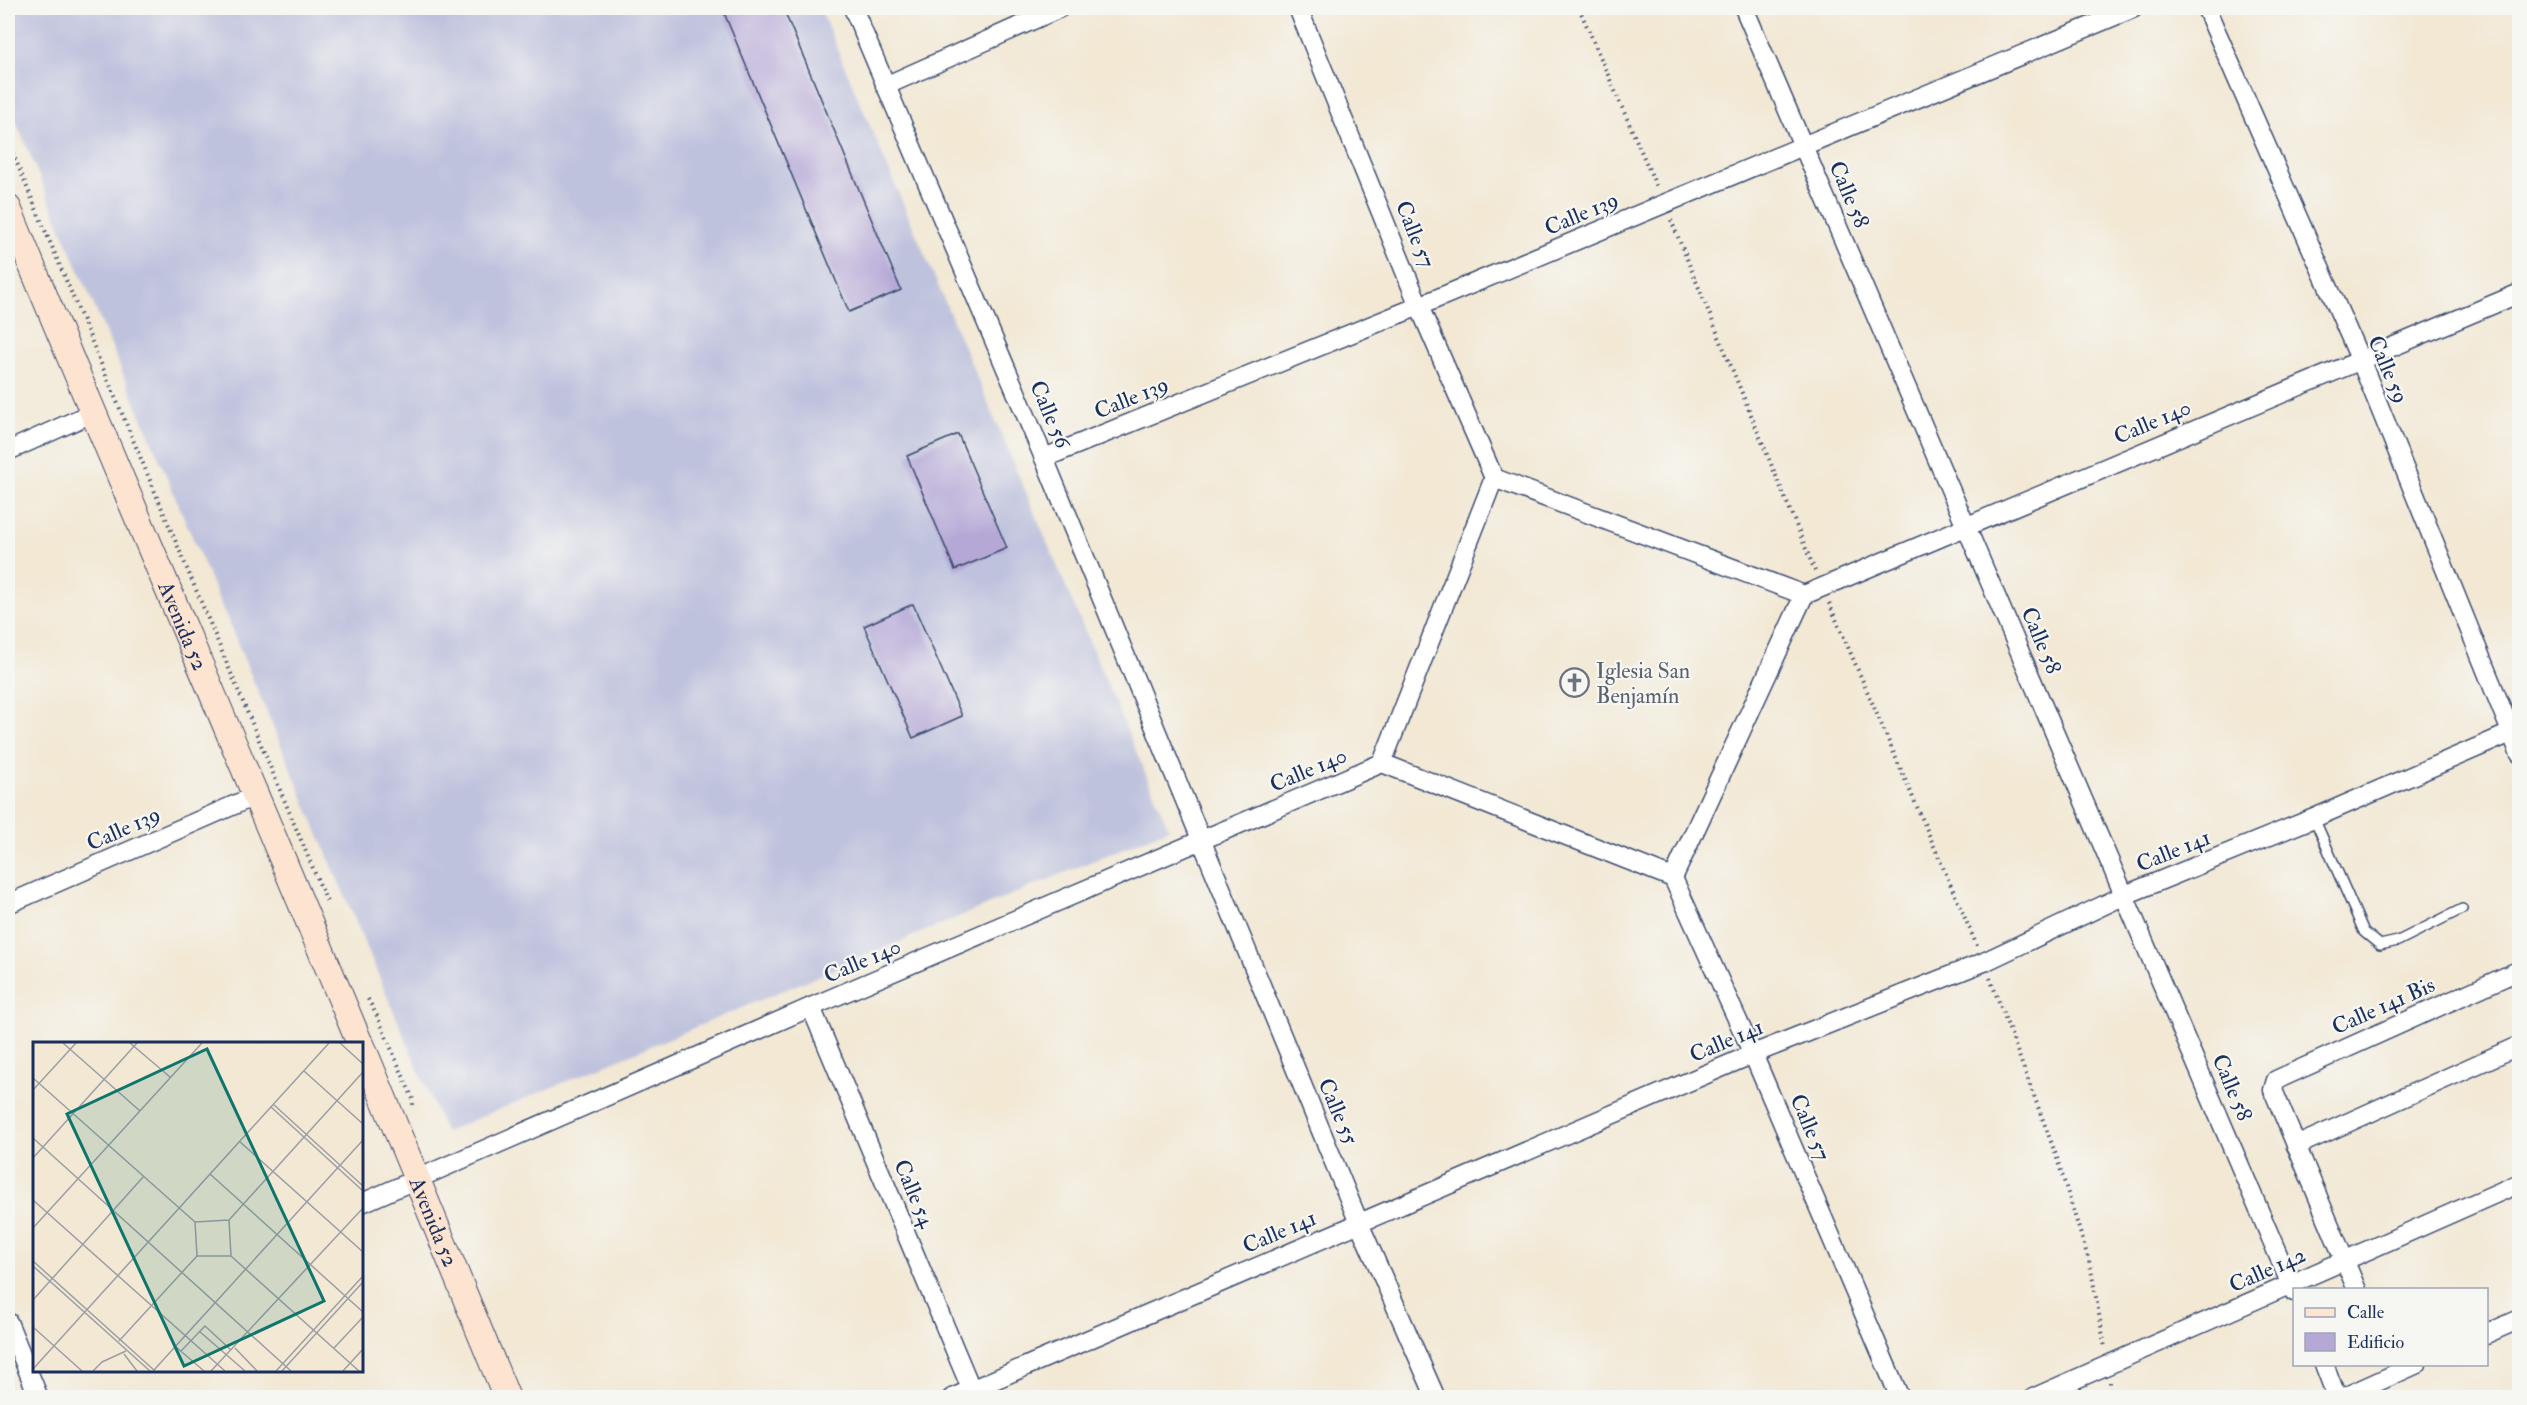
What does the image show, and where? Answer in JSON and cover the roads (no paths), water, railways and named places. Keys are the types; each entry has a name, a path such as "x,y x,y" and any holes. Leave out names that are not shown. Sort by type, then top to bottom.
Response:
{"main road":[{"name":"Avenida 52","path":"8,208 92,413 257,795 360,1042"},
{"name":"Avenida 52","path":"363,1050 507,1398"}],"street":[{"name":"Calle 56","path":"853,8 1044,458 1200,842"},
{"path":"885,86 1060,8"},
{"name":"Calle 57","path":"1298,8 1419,306 1494,478"},
{"name":"Calle 58","path":"1744,8 2293,1288"},
{"name":"Calle 139","path":"1044,458 1419,306 2134,8"},
{"name":"Calle 59","path":"2206,8 2360,359 2515,730 2520,754"},
{"name":"Calle 140","path":"1803,595 2520,293"},
{"path":"8,451 92,413"},
{"path":"1494,478 1803,595 1673,878 1382,763 1494,478"},
{"name":"Calle 141","path":"952,1398 973,1393 1359,1223 1753,1054 1984,963 2125,895 2314,818 2515,730"},
{"name":"Calle 140","path":"363,1203 811,1007 1382,763"},
{"name":"Calle 139","path":"8,904 257,795"},
{"name":"Calle 55","path":"1200,842 1359,1223 1436,1398"},
{"name":"Calle 57","path":"1673,878 1753,1054 1900,1398"},
{"name":"Calle 141 Bis","path":"2296,1146 2273,1090 2276,1080 2520,970"},
{"name":"Calle 54","path":"811,1007 973,1393"},
{"path":"2355,1288 2296,1146 2520,1046"},
{"name":"Calle 142","path":"2033,1398 2293,1288 2345,1260 2520,1183"},
{"path":"2488,1334 2520,1319"},
{"path":"8,1322 39,1398"},
{"path":"2324,1366 2337,1398"},
{"path":"2342,1398 2388,1370 2411,1366"}],"lane":[{"path":"2314,818 2364,932 2380,945 2398,941 2462,909"}],"place":[{"name":"Iglesia San Benjamín","path":"1575,683"}]}
